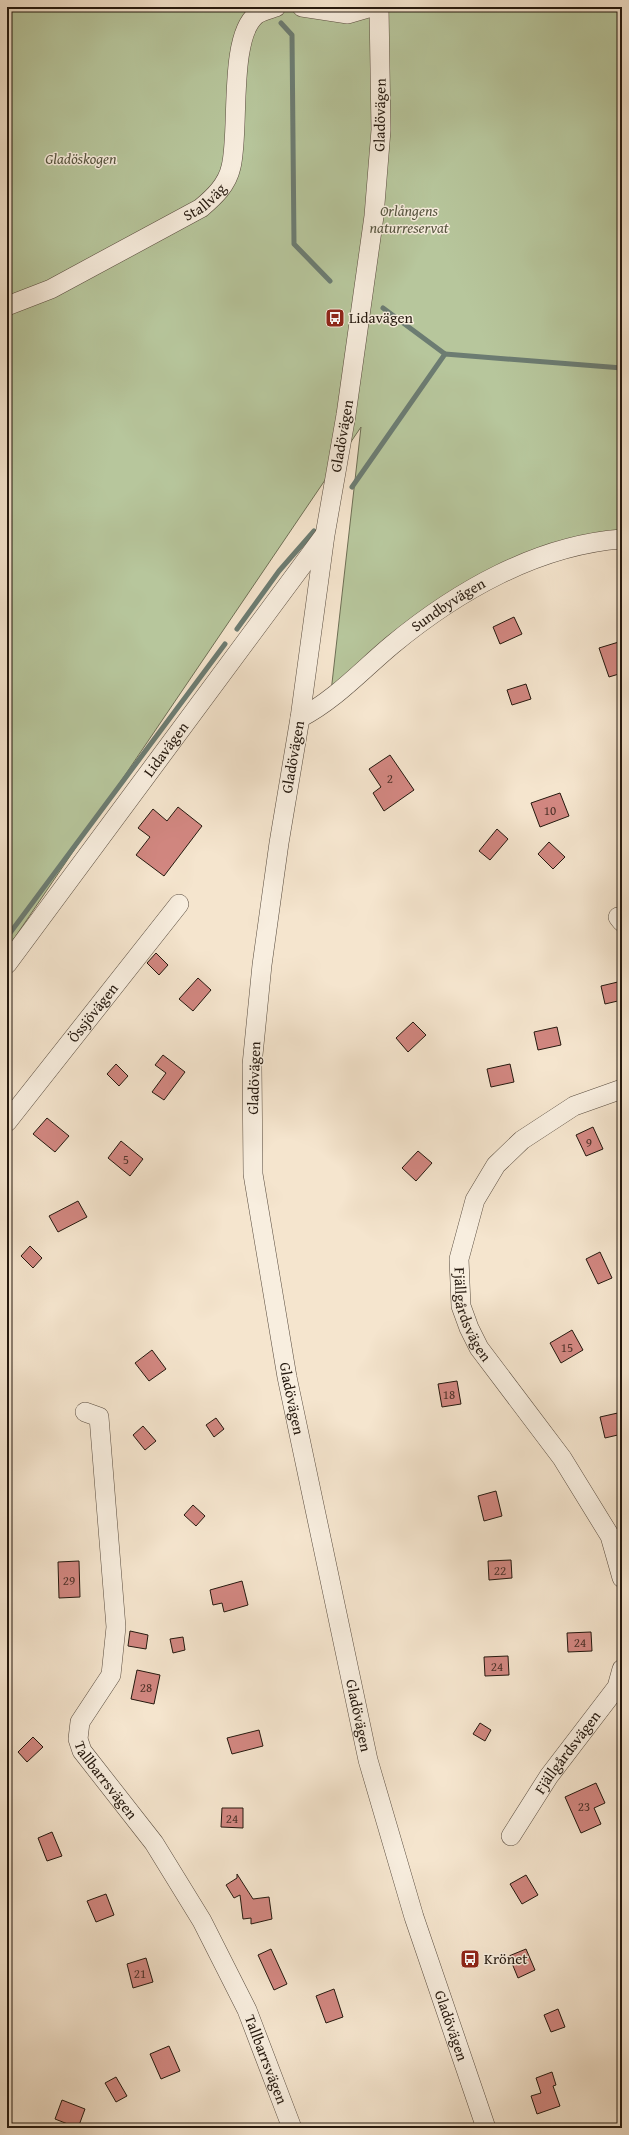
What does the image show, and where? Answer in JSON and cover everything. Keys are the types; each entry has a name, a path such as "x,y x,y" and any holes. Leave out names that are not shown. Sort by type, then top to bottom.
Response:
{"street":[{"name":"Stallväg","path":"7,306 51,289 201,208 218,194 231,168 240,53 245,31 256,15 276,7"},
{"path":"302,7 348,14 372,7"},
{"name":"Gladövägen","path":"379,7 382,130 374,216 346,415 325,535 300,718 278,843 261,973 252,1065 253,1174 287,1376 368,1760 414,1917 486,2128"},
{"name":"Lidavägen","path":"7,964 325,535"},
{"name":"Sundbyvägen","path":"300,718 329,701 407,632 455,600 499,575 533,559 606,540 622,539"},
{"name":"Össjövägen","path":"7,1122 179,904"},
{"name":"Fjällgårdsvägen","path":"622,1089 574,1106 522,1140 496,1165 475,1200 459,1259 461,1306 469,1328 479,1348 562,1458 610,1536 622,1578"},
{"name":"Tallbarrsvägen","path":"85,1412 99,1417 116,1627 111,1674 80,1722 78,1739 82,1751 154,1843 202,1921 247,2010 292,2128"},
{"name":"Fjällgårdsvägen","path":"511,1836 549,1776 620,1687 622,1669"}],"green space":[{"name":"Orlångens naturreservat","path":"7,7 622,7 622,533 521,557 331,692 361,427 7,949"}],"building":[{"path":"514,617 522,634 500,644 493,627"},
{"path":"622,641 622,673 609,677 599,648"},
{"path":"526,684 531,699 512,705 507,690"},
{"path":"390,755 414,790 384,811 373,793 381,787 369,769"},
{"path":"560,793 569,816 540,827 531,803"},
{"path":"178,807 202,826 164,876 136,855 150,837 138,828 153,809 167,821"},
{"path":"497,829 508,839 490,860 479,851"},
{"path":"549,842 565,857 553,869 538,854"},
{"path":"156,953 168,965 159,975 147,963"},
{"path":"198,978 211,990 193,1011 179,999"},
{"path":"622,981 622,1000 605,1004 601,986"},
{"path":"413,1022 426,1035 408,1052 396,1038"},
{"path":"557,1027 561,1045 538,1050 534,1032"},
{"path":"163,1055 185,1072 164,1100 152,1092 166,1073 155,1065"},
{"path":"116,1064 128,1076 119,1086 107,1074"},
{"path":"510,1064 514,1082 491,1087 487,1069"},
{"path":"47,1118 69,1136 55,1152 33,1134"},
{"path":"593,1127 603,1149 586,1156 576,1135"},
{"path":"121,1141 143,1159 130,1176 108,1158"},
{"path":"418,1151 432,1163 416,1181 402,1168"},
{"path":"78,1201 87,1217 58,1232 49,1216"},
{"path":"30,1246 42,1258 33,1268 21,1256"},
{"path":"600,1252 612,1278 598,1284 586,1259"},
{"path":"572,1330 583,1350 561,1363 550,1343"},
{"path":"152,1350 166,1369 149,1381 135,1363"},
{"path":"457,1381 461,1404 442,1407 438,1384"},
{"path":"622,1412 622,1434 605,1438 600,1417"},
{"path":"216,1418 224,1429 214,1437 206,1425"},
{"path":"143,1426 156,1441 145,1450 133,1435"},
{"path":"496,1491 502,1516 484,1521 478,1496"},
{"path":"193,1505 205,1516 196,1526 184,1515"},
{"path":"511,1560 512,1578 489,1580 488,1561"},
{"path":"79,1561 80,1597 59,1598 58,1562"},
{"path":"242,1581 248,1605 224,1612 222,1603 213,1605 210,1590"},
{"path":"130,1631 148,1635 146,1649 128,1646"},
{"path":"591,1632 592,1651 568,1652 567,1633"},
{"path":"183,1637 185,1650 173,1653 170,1639"},
{"path":"508,1656 509,1675 485,1676 484,1657"},
{"path":"137,1670 160,1675 154,1704 131,1699"},
{"path":"480,1723 491,1730 485,1741 473,1734"},
{"path":"259,1730 263,1746 232,1754 227,1738"},
{"path":"33,1737 43,1747 27,1762 18,1752"},
{"path":"596,1783 605,1803 594,1808 601,1824 581,1833 565,1797"},
{"path":"222,1808 243,1808 243,1828 221,1827"},
{"path":"52,1832 62,1856 47,1861 38,1838"},
{"path":"237,1874 253,1899 269,1897 272,1919 251,1924 251,1918 243,1919 240,1895 234,1898 226,1885 237,1878"},
{"path":"526,1875 538,1895 522,1904 510,1884"},
{"path":"106,1894 114,1915 96,1922 87,1901"},
{"path":"271,1949 287,1984 274,1990 258,1955"},
{"path":"526,1949 535,1970 518,1978 509,1956"},
{"path":"146,1958 153,1982 133,1988 127,1964"},
{"path":"334,1989 343,2017 326,2023 316,1996"},
{"path":"558,2009 565,2027 551,2032 544,2015"},
{"path":"169,2046 180,2071 161,2079 150,2054"},
{"path":"552,2072 556,2085 553,2086 560,2106 537,2114 531,2096 541,2093 536,2078"},
{"path":"116,2077 127,2096 116,2102 105,2083"},
{"path":"62,2100 85,2109 78,2128 55,2119"}],"waterway":[{"path":"281,23 292,35 294,244 330,281"},
{"path":"383,308 445,354"},
{"path":"352,487 445,354 622,368"},
{"path":"237,629 279,571 314,531"},
{"path":"7,937 225,644"}],"place":[{"name":"Lidavägen","path":"335,318"},
{"name":"Krönet","path":"470,1959"}],"park label":[{"name":"Gladöskogen","path":"81,159"}]}
